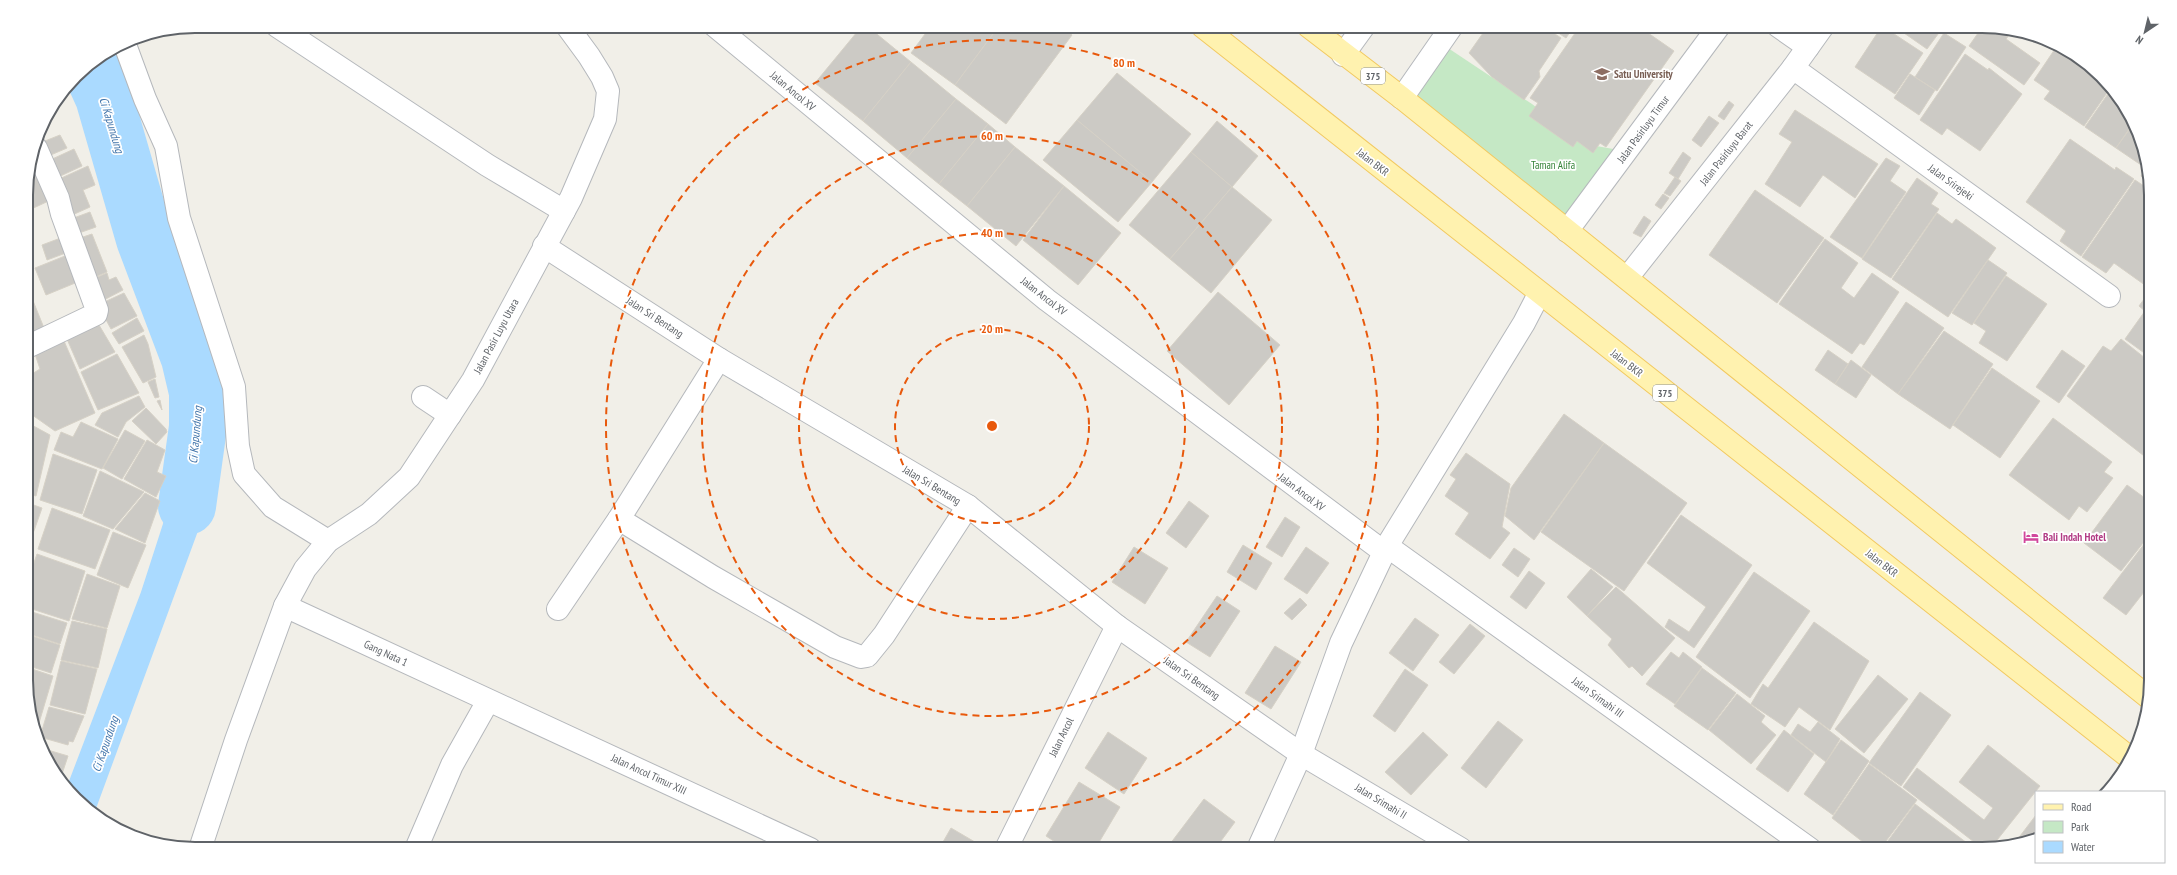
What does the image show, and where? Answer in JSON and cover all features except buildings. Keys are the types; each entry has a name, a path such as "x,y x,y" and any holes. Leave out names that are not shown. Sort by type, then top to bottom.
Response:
{"main road":[{"name":"Jalan BKR","path":"1211,33 1539,294 2126,755"},
{"name":"375","path":"1317,33 1402,98 2144,694"}],"street":[{"path":"288,33 487,165 564,211"},
{"name":"Jalan Pasir Luyu Utara","path":"202,842 236,740 285,606 305,569 328,541 373,512 409,477 473,380 564,211 605,119 608,91 602,77 572,33"},
{"name":"Jalan Ancol XV","path":"723,33 1047,300 1385,549"},
{"path":"1344,55 1359,33"},
{"path":"1402,98 1447,33"},
{"name":"Jalan Pasirluyu Timur","path":"1567,231 1714,33"},
{"name":"Jalan Pasirluyu Barat","path":"1627,278 1793,68 1792,36"},
{"path":"126,48 144,99 166,146 179,218 234,387 238,446 244,474 272,507 328,541"},
{"name":"Jalan Srirejeki","path":"1793,68 2109,296"},
{"path":"33,344 96,314 97,310 62,214 58,198 39,154"},
{"name":"Jalan Sri Bentang","path":"544,246 719,359 968,506 1117,626 1301,754"},
{"path":"1261,842 1301,754 1341,643 1385,549 1524,323 1539,294"},
{"path":"558,609 619,518 719,359"},
{"path":"423,397 450,415"},
{"path":"619,518 713,577 835,647 861,657 867,656 884,635 968,506"},
{"name":"Jalan Srimahi III","path":"1385,549 1800,842"},
{"name":"Gang Nata 1","path":"285,606 488,701"},
{"name":"Jalan Ancol","path":"1009,842 1117,626"},
{"path":"419,842 452,765 488,701"},
{"name":"Jalan Ancol Timur XIII","path":"488,701 795,842"},
{"name":"Jalan Srimahi II","path":"1301,754 1449,842"}],"green space":[{"name":"Taman Alifa","path":"1442,44 1532,104 1585,144 1619,150 1569,224 1408,99"}],"water":[{"path":"198,427 210,430 209,501 96,809 80,795 69,782 141,592 170,502 183,430"}],"waterway":[{"name":"Ci Kapundung","path":"92,70 104,97 145,239 190,358 198,392 198,427 187,506"}],"place":[{"name":"Satu University","path":"1602,74"},
{"name":"Bali Indah Hotel","path":"2031,537"}]}
